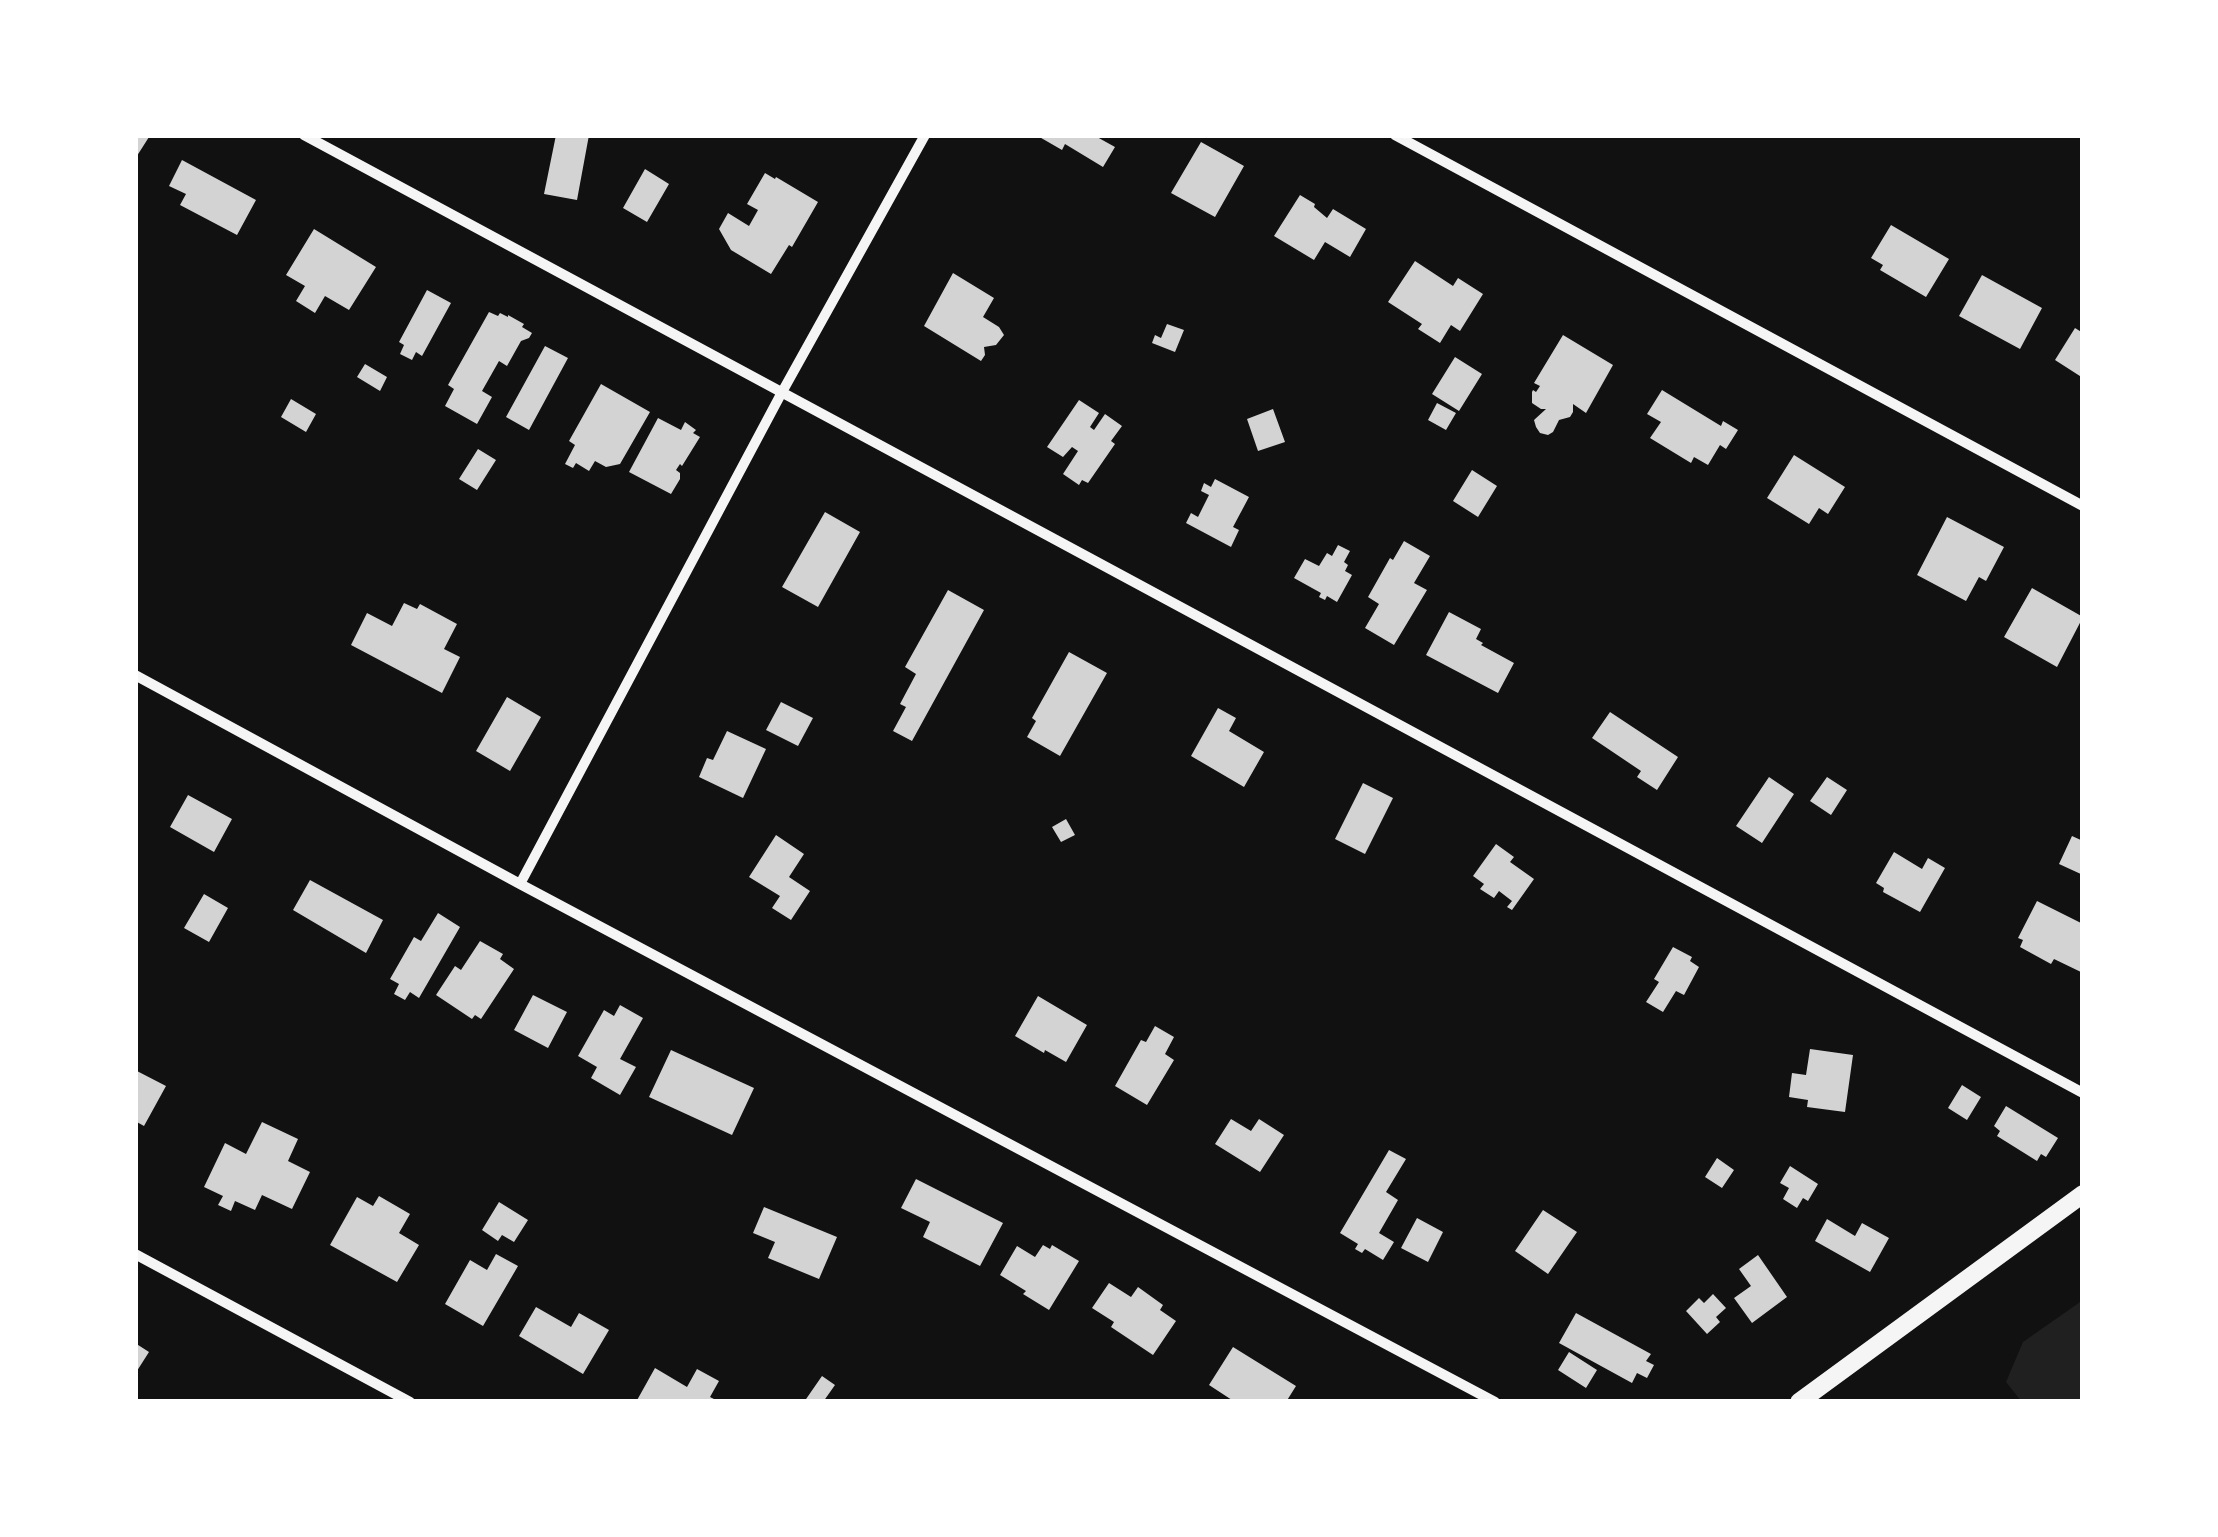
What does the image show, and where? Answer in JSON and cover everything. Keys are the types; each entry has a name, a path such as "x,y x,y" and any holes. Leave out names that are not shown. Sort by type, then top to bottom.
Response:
{"street":[{"path":"304,135 2083,1093"},
{"path":"520,884 781,394 925,135"},
{"path":"1395,135 2083,506"},
{"path":"135,675 1495,1402"},
{"path":"1799,1402 2083,1194"},
{"path":"135,1254 410,1402"}],"shaded area":[{"path":"2083,1300 2083,1402 2022,1402 2006,1382 2023,1342"}],"building":[{"path":"135,135 149,137 135,159"},
{"path":"556,135 589,135 577,200 544,194"},
{"path":"1036,135 1098,135 1115,147 1103,167 1065,144 1062,150"},
{"path":"1201,142 1244,166 1215,217 1171,193"},
{"path":"182,160 256,200 237,235 180,205 186,194 169,186"},
{"path":"645,169 669,184 647,222 623,208"},
{"path":"765,173 818,202 771,274 731,250 719,229 728,213 749,226 758,210 747,204"},
{"path":"1300,195 1327,218 1333,209 1366,229 1350,257 1325,242 1314,260 1274,236"},
{"path":"1891,225 1949,259 1926,297 1880,270 1883,265 1871,258"},
{"path":"314,229 376,267 349,310 325,296 315,313 296,301 305,286 286,275"},
{"path":"1415,261 1453,286 1458,278 1483,294 1460,331 1451,325 1440,343 1418,329 1422,324 1388,302"},
{"path":"953,273 994,298 983,317 1004,335 996,345 984,347 981,361 924,326"},
{"path":"1982,275 2042,308 2020,349 1959,316"},
{"path":"427,290 451,303 422,356 416,352 412,360 400,354 404,345 399,342"},
{"path":"489,312 508,315 532,333 521,341 507,366 499,361 482,391 492,397 477,424 445,406 454,389 448,385"},
{"path":"1167,324 1184,330 1175,352 1152,343 1155,335 1161,338"},
{"path":"2075,328 2083,333 2083,378 2055,360"},
{"path":"1563,335 1613,365 1586,413 1573,404 1570,417 1559,420 1548,435 1536,427 1534,420 1546,409 1532,403 1532,392 1540,386 1534,383"},
{"path":"545,346 568,358 529,430 506,417"},
{"path":"1455,357 1482,374 1459,411 1432,394"},
{"path":"365,364 387,377 380,391 357,377"},
{"path":"601,384 650,412 620,464 606,467 595,461 589,471 576,463 573,468 565,464 575,445 569,441"},
{"path":"1662,390 1721,426 1723,421 1738,430 1726,449 1720,445 1708,465 1694,457 1691,463 1650,438 1661,422 1647,414"},
{"path":"291,399 316,414 306,432 281,417"},
{"path":"1079,400 1099,413 1090,427 1094,430 1105,414 1122,426 1111,441 1115,444 1088,483 1082,480 1079,485 1063,474 1078,451 1072,447 1063,457 1047,447"},
{"path":"1437,403 1456,413 1446,430 1428,420"},
{"path":"1273,409 1285,442 1258,451 1247,419"},
{"path":"658,418 681,430 685,422 700,437 676,470 680,479 671,494 629,472"},
{"path":"478,449 496,460 477,490 459,479"},
{"path":"1794,455 1845,487 1828,514 1819,508 1809,524 1767,498"},
{"path":"1472,470 1497,486 1478,517 1453,501"},
{"path":"1215,479 1249,497 1233,527 1239,530 1231,547 1186,523 1191,513 1198,517 1209,495 1201,491 1204,483 1211,487"},
{"path":"825,512 860,532 818,607 782,587"},
{"path":"1947,517 2004,547 1986,581 1979,577 1966,601 1917,575"},
{"path":"1404,541 1430,556 1414,583 1427,590 1394,645 1365,628 1379,604 1368,597"},
{"path":"1338,545 1350,551 1344,562 1348,565 1345,571 1352,575 1337,602 1327,596 1325,600 1319,597 1321,593 1294,578 1305,559 1319,566"},
{"path":"2032,588 2083,617 2057,667 2004,637"},
{"path":"948,590 984,610 912,741 893,731 906,707 900,704 916,674 905,667"},
{"path":"404,603 417,609 420,604 457,624 444,649 460,657 442,693 351,645 367,613 392,626"},
{"path":"1449,612 1481,629 1476,639 1481,645 1514,663 1498,693 1426,655"},
{"path":"1069,652 1107,673 1060,756 1027,737 1036,721 1032,718"},
{"path":"507,697 541,717 510,771 476,751"},
{"path":"781,702 813,718 798,746 766,730"},
{"path":"1218,708 1236,718 1229,731 1264,752 1244,787 1191,756"},
{"path":"1610,712 1678,757 1657,790 1637,777 1641,771 1592,738"},
{"path":"727,731 766,749 743,798 699,777 707,758 713,760"},
{"path":"1769,777 1794,794 1762,843 1736,826"},
{"path":"1827,777 1847,790 1831,815 1810,801"},
{"path":"1363,783 1393,798 1365,854 1335,839"},
{"path":"188,795 232,819 214,852 170,827"},
{"path":"1066,819 1075,835 1061,842 1052,827"},
{"path":"776,835 804,854 789,877 810,891 791,920 772,908 780,896 749,877"},
{"path":"2072,836 2083,841 2083,875 2059,864"},
{"path":"1496,844 1514,857 1510,862 1534,879 1512,910 1507,907 1512,901 1499,891 1494,898 1480,889 1484,884 1473,876"},
{"path":"1894,852 1922,869 1928,858 1945,868 1920,912 1883,892 1884,888 1876,883"},
{"path":"310,880 383,920 366,953 293,910"},
{"path":"204,894 228,908 209,942 184,928"},
{"path":"2037,901 2083,924 2083,973 2054,959 2051,964 2020,947 2023,940 2018,938"},
{"path":"438,913 460,927 419,998 410,992 405,1000 394,994 399,984 390,979 414,937 421,941"},
{"path":"480,941 503,954 500,959 514,969 481,1019 475,1015 472,1019 436,995 455,966 461,970"},
{"path":"1673,947 1692,957 1690,961 1699,967 1684,995 1676,991 1663,1012 1646,1002"},
{"path":"533,995 567,1012 548,1048 514,1030"},
{"path":"1038,996 1087,1025 1066,1062 1015,1036"},
{"path":"620,1005 643,1018 620,1059 636,1067 620,1095 591,1078 597,1067 578,1056 604,1010 614,1016"},
{"path":"1155,1026 1174,1037 1165,1054 1174,1060 1147,1105 1115,1086 1141,1040 1146,1042"},
{"path":"1810,1049 1853,1055 1845,1112 1807,1107 1808,1100 1789,1097 1792,1073 1806,1075"},
{"path":"671,1050 754,1088 732,1135 649,1097"},
{"path":"135,1070 166,1086 144,1126 135,1121"},
{"path":"1962,1085 1981,1097 1967,1120 1948,1108"},
{"path":"2006,1106 2058,1138 2046,1157 2041,1154 2037,1161 1997,1136 2000,1131 1994,1126"},
{"path":"1231,1119 1251,1131 1259,1119 1284,1135 1260,1172 1215,1144"},
{"path":"262,1122 298,1139 288,1161 310,1172 292,1209 262,1195 255,1210 235,1201 231,1211 218,1205 223,1196 204,1187 225,1143 246,1154"},
{"path":"1389,1150 1406,1159 1386,1192 1398,1200 1379,1233 1394,1242 1383,1260 1365,1249 1362,1253 1355,1249 1358,1244 1340,1233"},
{"path":"1717,1158 1734,1170 1722,1188 1705,1177"},
{"path":"1790,1166 1818,1184 1808,1201 1803,1198 1797,1208 1783,1199 1789,1188 1780,1183"},
{"path":"916,1179 1003,1223 980,1266 923,1237 930,1222 901,1208"},
{"path":"379,1196 410,1214 399,1233 419,1245 397,1282 330,1245 357,1197 373,1206"},
{"path":"499,1202 528,1220 514,1242 502,1235 498,1241 482,1230"},
{"path":"764,1207 837,1237 819,1279 768,1258 775,1242 753,1233"},
{"path":"1543,1210 1577,1232 1548,1274 1515,1251"},
{"path":"1417,1218 1443,1232 1428,1262 1401,1248"},
{"path":"1827,1219 1855,1236 1862,1223 1889,1238 1870,1272 1815,1241"},
{"path":"1043,1245 1050,1249 1052,1245 1079,1261 1049,1310 1000,1275 1017,1246 1035,1257"},
{"path":"496,1254 518,1266 483,1326 445,1304 470,1260 487,1270"},
{"path":"1758,1255 1787,1297 1752,1323 1734,1298 1751,1286 1739,1269"},
{"path":"1109,1283 1131,1297 1138,1287 1163,1305 1160,1310 1176,1321 1153,1355 1111,1327 1114,1322 1092,1308"},
{"path":"1713,1294 1726,1308 1716,1317 1720,1322 1707,1334 1686,1311 1699,1298 1704,1303"},
{"path":"536,1307 571,1327 579,1313 609,1330 583,1374 519,1336"},
{"path":"1576,1313 1651,1354 1646,1361 1654,1365 1647,1378 1637,1373 1632,1383 1559,1343"},
{"path":"135,1343 149,1352 135,1374"},
{"path":"1233,1347 1296,1386 1286,1402 1235,1402 1209,1385"},
{"path":"1569,1352 1597,1370 1586,1388 1558,1370"},
{"path":"655,1368 687,1387 697,1369 719,1381 710,1397 720,1402 636,1402"},
{"path":"822,1376 835,1385 823,1402 804,1402"}]}
